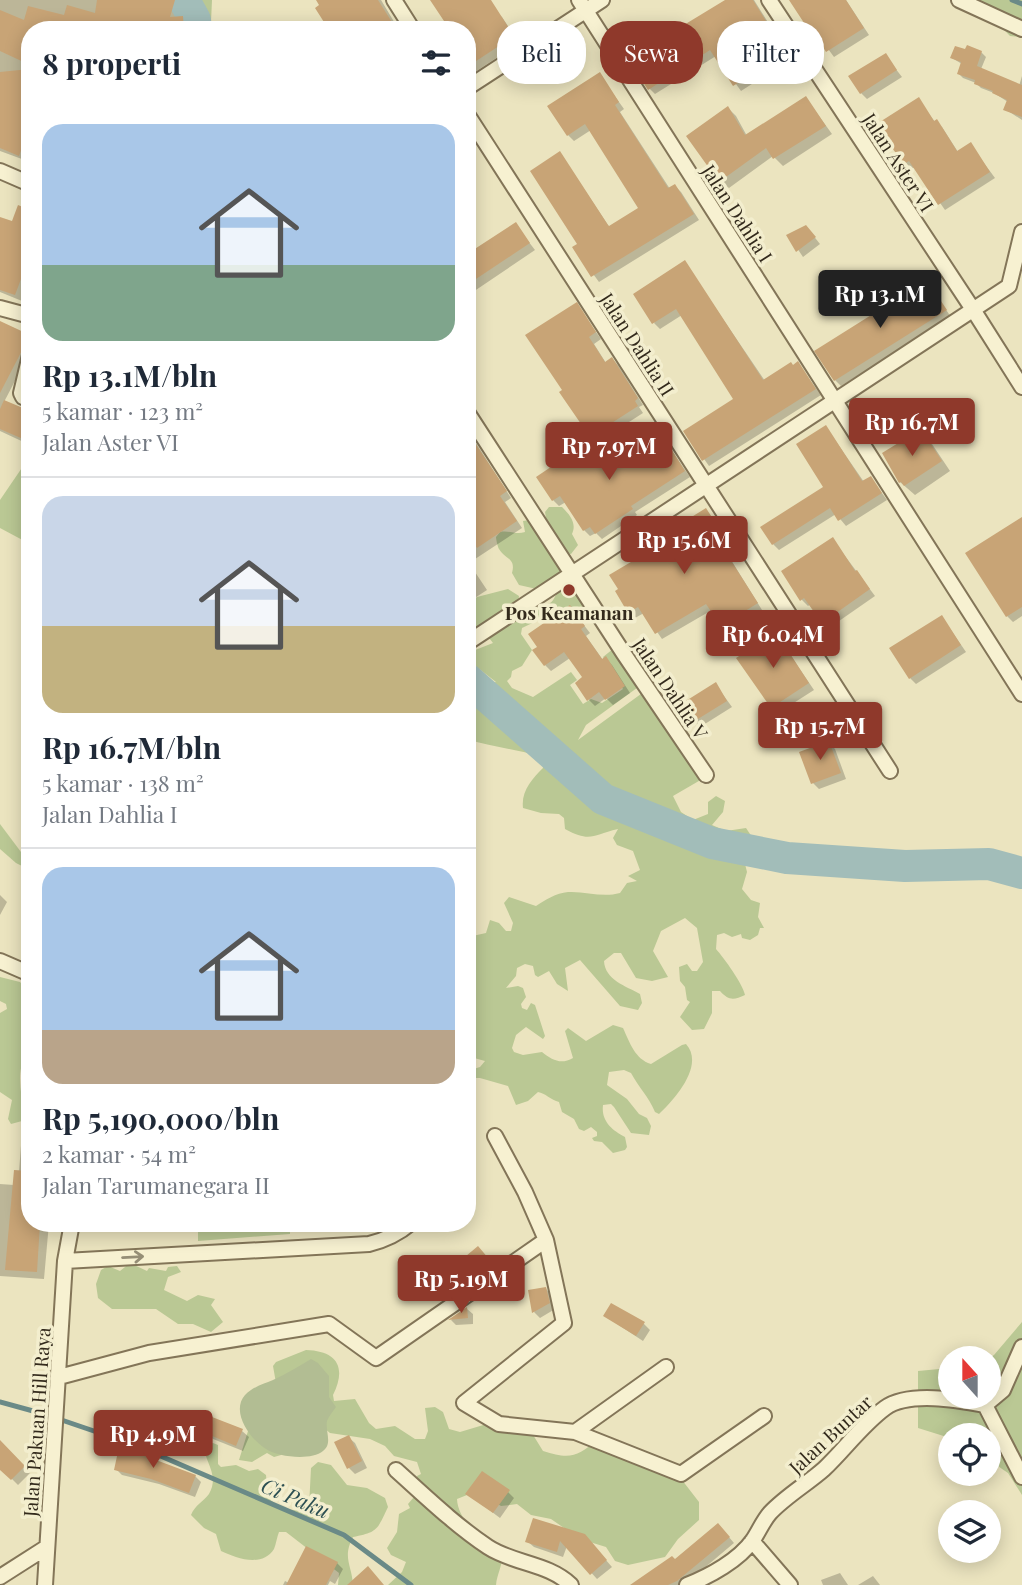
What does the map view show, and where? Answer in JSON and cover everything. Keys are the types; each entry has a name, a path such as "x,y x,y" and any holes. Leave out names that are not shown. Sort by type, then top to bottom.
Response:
{"street":[{"path":"394,0 407,21"},
{"path":"476,82 582,5 602,0"},
{"name":"Jalan Aster VI","path":"769,0 1022,387"},
{"path":"959,0 1022,29"},
{"name":"Jalan Dahlia I","path":"582,5 1022,694"},
{"name":"Jalan Dahlia II","path":"476,128 890,771"},
{"path":"0,171 21,180"},
{"path":"476,637 1009,286 1022,232"},
{"path":"0,308 21,314"},
{"name":"Jalan Dahlia V","path":"476,426 706,775"},
{"path":"0,961 21,970"},
{"path":"495,1136 525,1192 546,1240 564,1323 464,1403 499,1424 575,1432 681,1474 764,1416"},
{"name":"Jalan Pakuan Hill Raya","path":"45,1585 60,1377 65,1261 70,1232"},
{"path":"65,1261 369,1244 392,1237 399,1232"},
{"path":"60,1377 149,1353 329,1324 376,1358 546,1240"},
{"path":"1001,1392 1022,1347"},
{"path":"575,1432 666,1367"},
{"name":"Jalan Buntar","path":"688,1585 729,1562 752,1541 770,1513 825,1468 887,1407 915,1399 938,1399"},
{"path":"987,1409 1022,1477"},
{"path":"396,1470 489,1547 513,1560 546,1568 571,1585"},
{"path":"752,1541 790,1585"},
{"path":"0,1577 47,1547"}],"green space":[{"path":"179,0 212,0 211,21 199,21 187,12"},
{"path":"954,0 1022,0 1022,37 1010,36 987,12"},
{"path":"21,469 21,539 0,528 0,500"},
{"path":"549,507 562,507 568,513 573,523 572,534 578,545 571,554 560,552 567,570 541,590 519,585 512,573 513,564 499,549 496,537 500,532 525,532 523,521 530,520 549,535 545,512"},
{"path":"564,588 577,594 593,612 583,615 551,609 549,615 522,628 521,634 532,650 522,666 512,671 507,681 512,688 533,697 571,672 577,680 570,685 583,704 591,699 602,703 623,689 603,657 613,649 641,685 586,725 578,740 645,691 704,778 673,796 681,812 693,820 708,814 708,802 716,796 725,801 723,812 712,825 726,831 746,828 752,837 757,838 735,854 719,847 696,847 705,855 724,852 745,864 747,872 742,889 751,900 760,903 758,917 764,928 760,928 758,935 750,940 742,938 741,934 732,937 724,933 717,935 716,949 737,978 745,995 732,999 720,991 712,991 712,1013 704,1029 692,1030 680,1017 690,1002 680,981 679,967 687,964 692,971 697,971 703,962 697,928 685,918 661,931 653,951 668,977 652,981 636,978 621,953 614,953 604,961 612,978 640,994 642,1003 638,1010 620,1006 580,960 565,968 568,991 557,984 549,971 538,977 533,966 525,964 517,968 516,976 506,988 523,988 526,997 521,1004 522,1008 527,1010 531,1003 535,1005 545,1036 543,1039 526,1027 516,1035 512,1048 514,1052 523,1055 542,1052 557,1061 573,1058 565,1031 568,1028 586,1041 613,1025 623,1028 637,1054 651,1064 686,1044 691,1052 690,1071 680,1091 659,1114 655,1112 631,1073 624,1070 609,1072 607,1085 627,1099 639,1114 647,1118 651,1126 649,1135 631,1133 611,1104 603,1105 608,1124 625,1137 625,1150 613,1153 602,1142 594,1141 592,1138 597,1136 597,1132 591,1127 584,1131 579,1129 574,1119 562,1112 559,1102 538,1092 528,1101 516,1105 508,1086 476,1078 476,1068 485,1061 476,1058 476,935 486,933 490,920 499,923 506,931 511,931 513,923 504,903 509,897 536,906 564,893 620,893 627,883 637,881 628,876 640,870 633,851 617,845 613,838 618,829 591,837 581,836 565,829 564,818 559,814 523,808 531,781 543,768 542,757 476,741 476,672 491,683 496,682 476,666 476,650 493,643 486,634 476,634 476,598 508,589 519,596 517,613 549,603 558,591"},
{"path":"0,824 21,852 21,866 16,863 0,849"},
{"path":"0,977 21,983 21,1121 11,1124 8,1119 12,1100 0,1092 0,1013 7,1009 6,1004 0,1001"},
{"path":"198,1232 290,1232 290,1234 198,1241"},
{"path":"130,1263 147,1271 149,1268 166,1271 168,1267 177,1266 181,1272 168,1277 164,1290 187,1301 198,1295 215,1299 211,1305 223,1322 211,1332 193,1324 178,1324 156,1309 112,1309 98,1298 96,1284 101,1270 108,1266 120,1271"},
{"path":"1022,1322 1022,1495 1008,1473 1001,1468 1001,1423 938,1423 938,1434 918,1428 918,1371 938,1369 938,1409 1001,1409 1001,1347"},
{"path":"306,1350 332,1357 339,1369 334,1401 355,1399 369,1423 376,1429 395,1426 415,1439 425,1439 428,1431 425,1408 435,1407 443,1412 449,1429 460,1432 490,1423 530,1430 543,1451 559,1455 578,1453 597,1439 682,1480 699,1502 699,1520 678,1539 665,1557 628,1565 615,1561 606,1547 580,1539 551,1519 531,1515 517,1504 501,1506 477,1491 457,1499 467,1524 502,1557 496,1585 388,1585 402,1572 406,1562 391,1555 387,1548 397,1532 399,1514 410,1508 408,1504 414,1497 417,1476 421,1474 417,1462 394,1456 385,1446 370,1439 330,1433 318,1423 284,1447 281,1455 274,1457 267,1453 252,1462 239,1460 248,1431 276,1383 273,1366 276,1362"},
{"path":"311,1359 329,1376 329,1397 336,1407 327,1421 328,1445 323,1451 311,1456 294,1457 271,1452 254,1439 244,1425 241,1402 251,1390"},
{"path":"213,1443 218,1445 218,1464 221,1467 236,1465 249,1471 258,1469 266,1475 268,1498 287,1509 309,1507 311,1468 318,1462 331,1465 347,1485 367,1488 385,1498 388,1507 376,1529 353,1537 350,1544 348,1556 353,1585 338,1585 339,1573 286,1532 279,1532 274,1549 263,1558 249,1560 221,1551 216,1534 204,1528 191,1515 212,1487 212,1474 204,1446"}],"building":[{"path":"97,0 175,0 170,17 183,16 183,21 21,21 21,61 0,51 0,10 24,20 28,6 64,15 67,5 95,13"},
{"path":"316,0 378,0 391,21 323,21 315,8 319,5"},
{"path":"430,0 491,0 504,21 497,21 497,47 476,61 476,21 444,21"},
{"path":"725,0 753,0 766,21 717,21 717,61 710,50 703,55 703,21 690,21"},
{"path":"789,0 846,0 864,28 826,52 824,21 803,21"},
{"path":"967,45 982,51 977,66 1022,85 1022,117 1003,110 1007,100 974,84 975,80 957,74 961,62 950,58 955,46 965,49"},
{"path":"886,53 897,70 860,94 848,76"},
{"path":"21,70 19,156 0,148 0,72"},
{"path":"600,72 600,84 608,84 619,102 615,105 668,188 675,184 694,214 591,277 572,247 577,244 530,171 560,151 609,226 638,208 585,124 567,136 547,106 581,84 586,84 586,81"},
{"path":"644,84 657,84 648,90"},
{"path":"806,96 826,126 773,159 766,148 719,182 686,136 728,106 745,135"},
{"path":"919,97 957,151 971,142 990,172 938,205 909,161 904,164 875,125"},
{"path":"18,205 21,206 21,279 15,295 0,290 0,217 12,221"},
{"path":"516,222 530,243 476,279 476,248"},
{"path":"806,225 816,237 796,252 786,235"},
{"path":"685,260 763,380 791,362 793,365 798,361 816,389 702,461 683,431 733,399 676,309 652,324 633,294"},
{"path":"927,280 947,310 834,381 814,351"},
{"path":"577,302 596,332 589,337 605,362 612,357 638,398 635,401 638,406 590,437 525,335"},
{"path":"0,321 21,331 21,352 0,393"},
{"path":"4,400 21,407 21,438 0,429 0,409"},
{"path":"826,425 862,481 871,476 882,493 838,521 830,508 772,545 760,527 823,487 796,444"},
{"path":"921,429 942,461 904,486 899,483 882,453"},
{"path":"661,433 685,471 631,506 633,509 595,534 590,527 583,531 560,496 552,501 536,477 588,442 605,469"},
{"path":"476,444 507,491 500,496 517,521 477,548"},
{"path":"706,508 729,544 723,548 758,603 721,626 706,604 655,634 638,607 628,613 609,575 641,556 634,545 649,535 653,541"},
{"path":"1022,517 1022,607 1006,617 965,553"},
{"path":"833,537 870,589 822,623 804,598 800,601 781,571"},
{"path":"570,605 585,626 581,629 602,659 606,656 625,686 605,700 599,692 587,701 575,683 582,677 564,652 544,666 532,650 537,647 528,634"},
{"path":"942,615 961,645 909,679 889,648"},
{"path":"776,632 809,683 771,708 736,658"},
{"path":"716,682 727,701 693,722 681,704"},
{"path":"829,741 841,773 811,784 799,752"},
{"path":"14,1170 21,1170 21,1232 39,1232 37,1272 5,1270"},
{"path":"478,1246 496,1263 459,1289 472,1274 460,1261"},
{"path":"546,1287 550,1303 532,1313 528,1290"},
{"path":"611,1303 645,1322 636,1336 603,1316"},
{"path":"467,1307 468,1318 448,1320"},
{"path":"212,1417 243,1429 236,1446 205,1433"},
{"path":"349,1435 362,1461 347,1469 334,1442"},
{"path":"0,1440 25,1466 11,1480 0,1470"},
{"path":"119,1447 149,1454 148,1457 196,1475 189,1493 151,1479 114,1470"},
{"path":"482,1471 510,1490 493,1513 465,1494"},
{"path":"533,1518 585,1534 607,1560 590,1575 560,1541 557,1552 525,1542"},
{"path":"718,1523 730,1537 677,1581 668,1585 630,1585 672,1556 675,1559"},
{"path":"306,1546 338,1562 326,1585 286,1585"},
{"path":"368,1566 384,1585 347,1585"}],"waterway":[{"path":"184,0 195,21"},
{"path":"1012,0 1022,4"},
{"path":"476,687 603,799 712,843 787,858 905,866 989,864 1022,873"},
{"name":"Ci Paku","path":"0,1402 135,1445 344,1535 411,1585"}],"place":[{"name":"Pos Keamanan","path":"569,590"}]}
